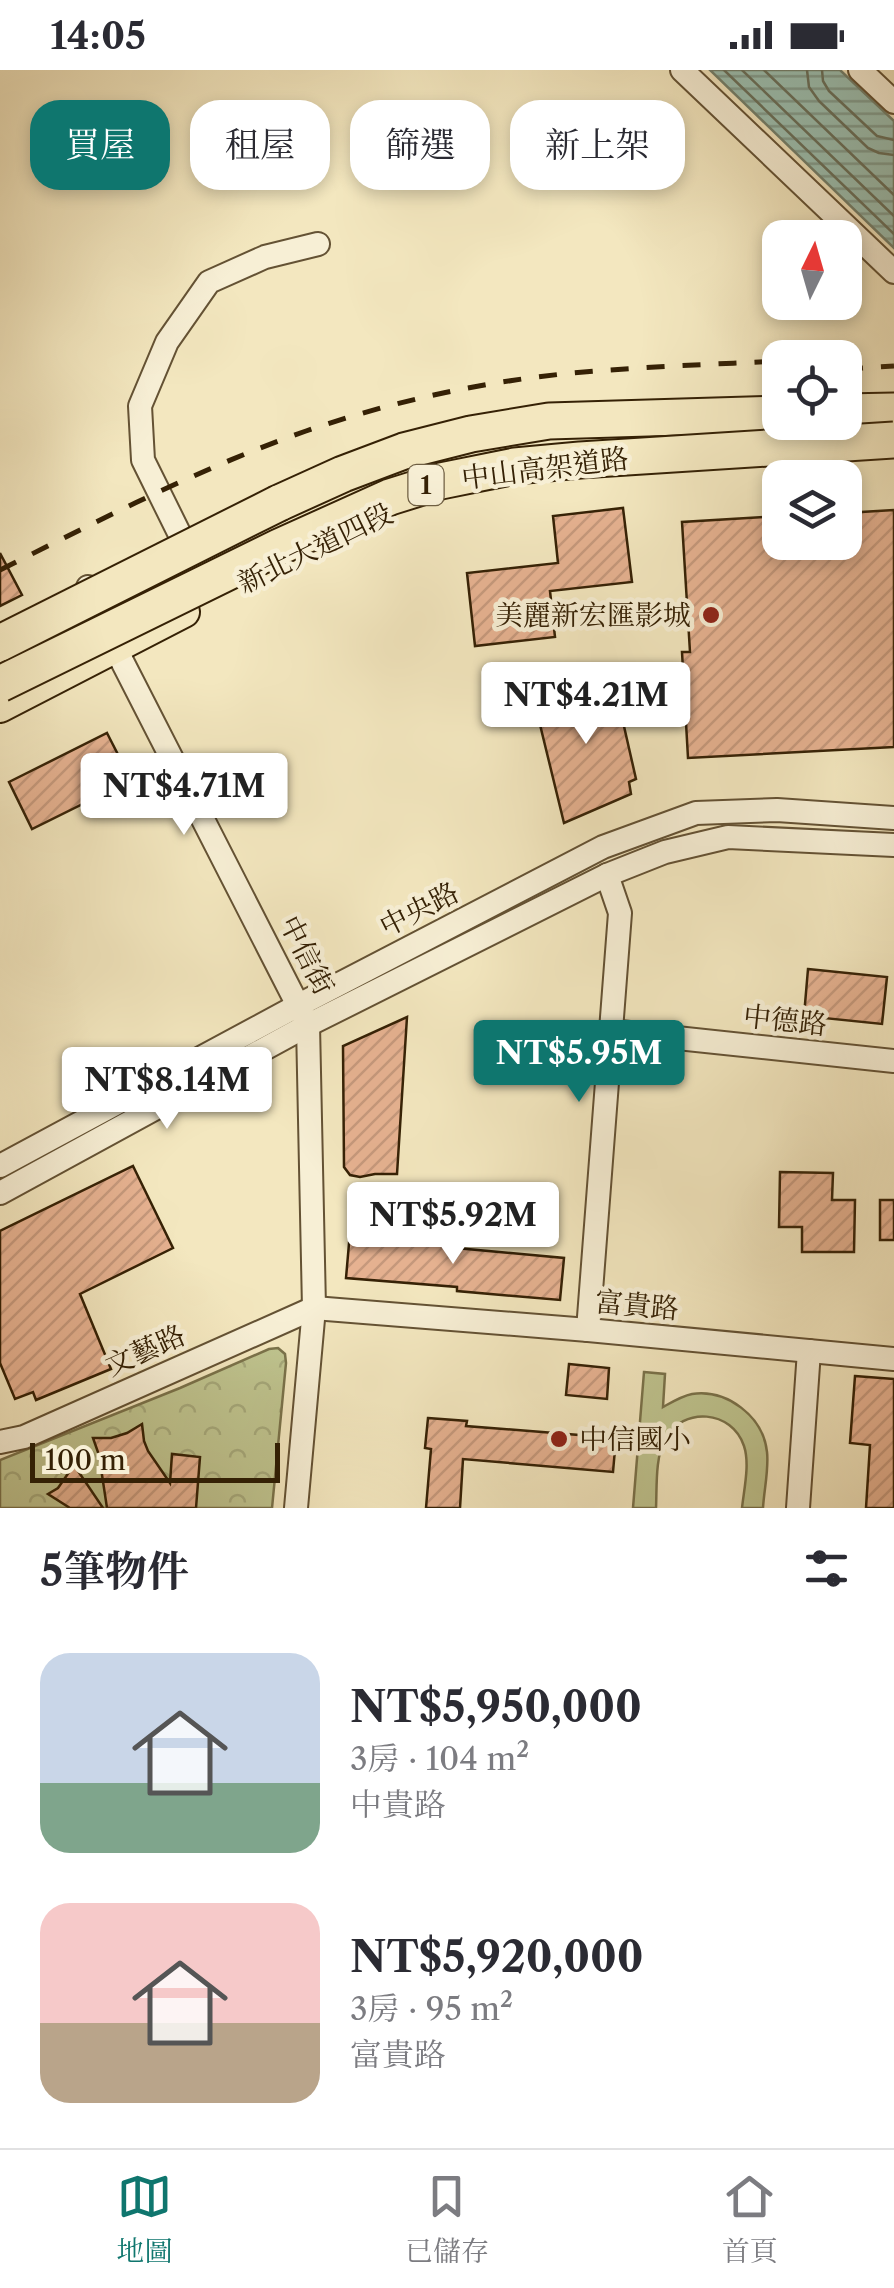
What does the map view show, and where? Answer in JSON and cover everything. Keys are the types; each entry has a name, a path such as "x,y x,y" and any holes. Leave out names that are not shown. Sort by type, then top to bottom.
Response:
{"highway":[{"path":"862,411 894,410"},
{"name":"中山高架道路","path":"0,643 279,502 404,452 471,434 550,421 762,415"},
{"path":"0,674 80,624 326,504 414,468 528,444 894,428"},
{"name":"中山高架道路","path":"0,684 278,547 390,497 441,481 515,466 580,460 894,440"}],"main road":[{"path":"862,402 894,401"},
{"name":"1","path":"0,654 143,564 380,448 506,418 762,407"},
{"name":"新北大道四段","path":"0,707 383,512 426,498 493,482 567,473 894,455"},
{"path":"248,512 247,530 253,548 264,560 280,563"},
{"name":"1","path":"0,628 91,594"}],"street":[{"path":"682,70 894,272"},
{"path":"860,70 894,102"},
{"path":"185,544 143,460 140,406 167,342 209,282 265,257 318,244"},
{"name":"中信街","path":"91,594 304,1015 314,1308 296,1508"},
{"name":"中央路","path":"0,1193 304,1015 603,847 696,813 777,810 894,818"},
{"name":"中央路","path":"0,1166 304,1015 665,852 728,837 894,845"},
{"path":"588,1330 620,913 608,875"},
{"name":"中德路","path":"611,1031 894,1061"},
{"name":"富貴路","path":"314,1308 894,1358"},
{"name":"文藝路","path":"0,1442 24,1437 314,1308"},
{"path":"798,1508 809,1351"}],"green space":[{"path":"278,1348 285,1354 286,1363 272,1508 0,1508 0,1460"},
{"path":"644,1372 665,1374 663,1407 688,1395 705,1394 730,1401 751,1417 759,1427 767,1452 763,1508 742,1508 747,1469 746,1453 738,1434 718,1419 695,1417 673,1428 665,1439 657,1473 656,1508 633,1508"}],"water":[{"path":"710,70 840,70 894,121 894,248"}],"building":[{"path":"623,508 632,582 550,591 555,637 475,646 467,573 558,563 553,516"},
{"path":"894,510 894,747 688,758 682,652 690,652 682,522 762,517 762,560 862,560 862,512"},
{"path":"0,553 22,595 0,606"},
{"path":"613,678 636,779 629,782 631,794 564,823 533,696"},
{"path":"107,733 131,780 32,829 9,782"},
{"path":"808,969 887,977 882,1024 804,1016"},
{"path":"407,1017 397,1174 350,1175 344,1167 343,1046"},
{"path":"133,1166 173,1248 80,1294 111,1369 36,1400 33,1392 15,1399 0,1363 0,1231"},
{"path":"780,1172 833,1173 832,1200 855,1200 854,1252 802,1252 802,1227 779,1227"},
{"path":"880,1200 894,1200 894,1240 880,1240"},
{"path":"350,1232 446,1240 446,1247 564,1258 560,1300 346,1278"},
{"path":"569,1364 609,1368 607,1399 566,1395"},
{"path":"855,1376 894,1379 894,1508 866,1508 870,1445 850,1443"},
{"path":"428,1418 467,1421 466,1426 616,1438 613,1472 463,1459 460,1508 426,1508 431,1449 425,1448"},
{"path":"142,1424 148,1451 170,1483 172,1454 200,1457 196,1508 107,1508 93,1438 111,1438"},
{"path":"74,1465 103,1508 70,1508 48,1494 58,1488"}],"railway":[{"path":"0,570 228,461 377,409 486,385 560,374 762,362"},
{"path":"862,368 894,366"}],"place":[{"name":"美麗新宏匯影城","path":"711,615"},
{"name":"中信國小","path":"559,1439"}]}
